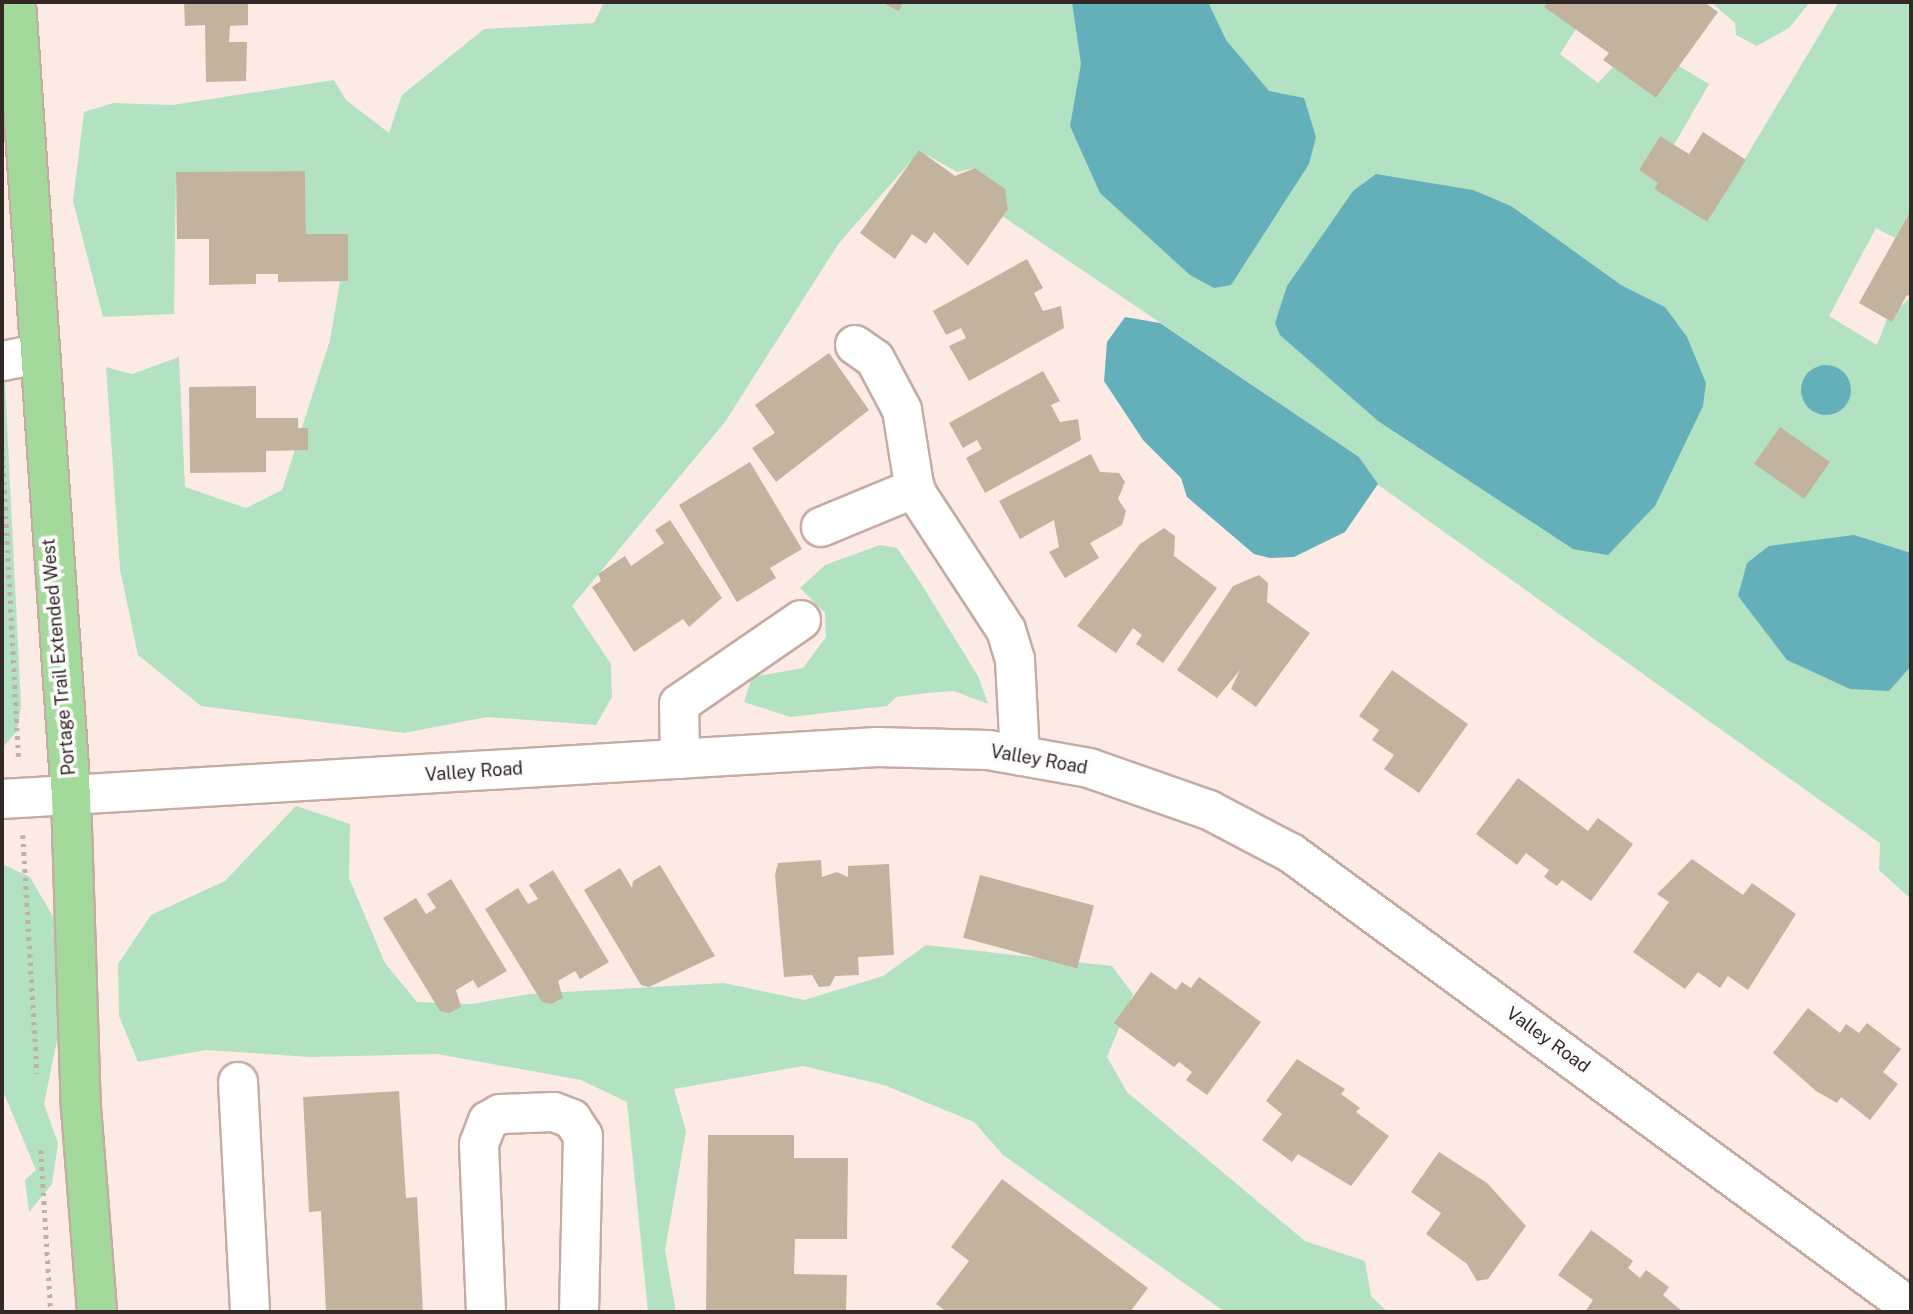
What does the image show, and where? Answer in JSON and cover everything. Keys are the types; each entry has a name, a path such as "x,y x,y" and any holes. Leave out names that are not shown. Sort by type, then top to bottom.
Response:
{"main road":[{"name":"Portage Trail Extended West","path":"16,2 19,357 71,796 81,1108 97,1312"}],"street":[{"path":"855,345 875,359 902,410 915,488 1006,630 1015,660 1020,756"},
{"path":"821,527 915,488"},
{"path":"680,759 679,704 801,620"},
{"name":"Valley Road","path":"12,799 877,747 1020,756 1151,786 1291,853 1911,1308"},
{"path":"238,1082 250,1312"},
{"path":"485,1312 479,1144 488,1121 500,1114 554,1112 572,1119 583,1136 579,1312"}],"path":[{"path":"2,439 12,799 38,1090"},
{"path":"41,1146 51,1312"}],"green space":[{"path":"604,2 1548,2 1545,6 1576,29 1560,54 1598,83 1613,67 1656,98 1679,66 1709,84 1674,145 1660,136 1639,170 1658,183 1654,189 1707,222 1839,2 1911,2 1911,210 1895,238 1876,228 1829,316 1877,345 1887,319 1911,297 1911,899 1879,870 1880,843 1377,484 1359,457 1002,216 1008,209 1004,189 975,168 957,172 920,151 839,243 725,422 572,606 611,664 612,697 596,725 487,717 404,733 201,706 138,655 120,569 106,367 132,374 179,357 185,487 246,508 282,490 330,340 348,234 306,234 305,171 176,173 174,314 103,317 73,201 84,112 113,103 173,105 334,80 346,100 389,133 402,95 484,29 594,23"},
{"path":"1711,2 1810,2 1789,28 1757,46 1736,35 1735,23"},
{"path":"2,323 21,705 17,731 2,748"},
{"path":"880,545 897,548 978,676 988,704 954,691 896,697 887,706 790,717 744,702 752,677 803,668 826,637 825,613 800,588 825,565"},
{"path":"296,806 350,824 349,878 385,963 417,1002 472,1004 529,994 724,983 804,1000 883,976 926,945 1112,966 1133,994 1107,1057 1127,1092 1305,1241 1365,1261 1371,1296 1388,1312 1225,1312 1003,1155 974,1122 884,1085 803,1066 674,1089 686,1131 665,1250 676,1312 648,1312 627,1102 581,1080 437,1054 311,1057 206,1050 138,1062 119,1016 118,964 151,915 225,881"},
{"path":"2,864 30,877 63,934 63,1011 44,1104 58,1143 52,1184 29,1212 25,1180 36,1170 2,1089"}],"water":[{"path":"1072,2 1208,2 1226,40 1269,91 1304,98 1316,137 1309,164 1231,285 1214,288 1190,275 1100,193 1070,126 1081,64"},
{"path":"1376,174 1473,190 1511,206 1621,285 1665,307 1687,337 1706,383 1703,406 1655,506 1608,555 1573,549 1378,421 1280,335 1275,323 1287,286 1353,191"},
{"path":"1125,317 1160,323 1359,457 1378,484 1345,532 1294,557 1270,558 1254,554 1187,497 1181,478 1143,440 1104,381 1107,342"},
{"path":"1816,366 1836,366 1850,380 1850,400 1836,414 1816,414 1802,400 1802,380"},
{"path":"1854,535 1911,553 1911,666 1889,691 1850,689 1787,660 1738,596 1747,563 1769,546"}],"building":[{"path":"184,2 248,2 248,25 230,26 229,42 247,42 246,81 206,82 205,25 185,26"},
{"path":"881,2 903,2 899,11"},
{"path":"1548,2 1704,2 1718,12 1656,98 1603,60 1609,53 1544,7"},
{"path":"1703,132 1746,160 1707,222 1654,189 1658,183 1639,170 1660,136 1689,154"},
{"path":"919,150 955,176 975,168 1005,189 1008,209 968,266 934,232 926,244 912,234 895,259 860,233"},
{"path":"305,171 306,234 348,234 348,281 278,282 278,274 256,274 256,284 209,285 209,239 177,239 176,172"},
{"path":"1911,210 1911,297 1907,295 1892,322 1859,303"},
{"path":"1027,259 1043,288 1034,293 1043,311 1061,306 1064,328 969,381 949,346 966,338 961,328 946,335 933,311"},
{"path":"829,353 869,410 776,482 752,448 775,433 755,405"},
{"path":"1043,371 1060,401 1051,405 1060,422 1078,419 1081,440 985,493 966,458 982,449 977,440 963,448 949,423"},
{"path":"256,386 256,418 298,418 298,428 308,428 308,450 266,451 266,472 190,473 189,387"},
{"path":"1780,427 1830,462 1804,499 1754,464"},
{"path":"1091,454 1100,472 1119,473 1125,482 1118,499 1126,511 1122,525 1090,543 1099,558 1065,578 1049,552 1059,547 1054,520 1020,539 999,501"},
{"path":"750,462 802,549 770,568 776,578 737,602 679,505"},
{"path":"670,520 722,598 689,627 683,619 634,652 592,587 601,581 598,574 625,556 631,566 664,543 655,530"},
{"path":"1164,528 1175,536 1174,556 1217,588 1163,663 1136,644 1142,635 1133,628 1116,653 1077,626 1140,544"},
{"path":"1259,575 1268,583 1267,602 1310,633 1256,707 1231,689 1240,670 1217,698 1177,670 1233,586"},
{"path":"1392,670 1468,724 1419,793 1384,769 1394,755 1372,740 1379,730 1359,716"},
{"path":"1518,778 1588,831 1598,818 1633,844 1591,901 1562,880 1557,886 1544,877 1549,870 1526,853 1517,865 1476,834"},
{"path":"1692,859 1743,895 1752,883 1796,914 1748,990 1728,976 1720,988 1698,972 1685,989 1633,952 1669,902 1657,894"},
{"path":"821,860 822,877 837,872 848,877 848,866 889,864 894,955 858,957 859,975 835,976 830,986 819,987 812,975 784,977 775,875 778,863"},
{"path":"660,865 715,956 649,987 641,985 584,890 620,868 632,888 633,881"},
{"path":"553,870 609,962 580,979 575,971 558,981 563,998 551,1004 542,1002 485,909 518,888 528,904 538,899 529,885"},
{"path":"980,875 1094,906 1077,968 963,938"},
{"path":"451,879 507,971 478,988 473,980 456,990 461,1007 449,1013 440,1011 383,918 416,898 426,914 436,908 427,894"},
{"path":"1151,972 1176,990 1182,982 1191,988 1199,977 1261,1022 1207,1095 1186,1080 1192,1072 1179,1062 1174,1067 1114,1023"},
{"path":"1808,1008 1840,1033 1846,1024 1859,1033 1867,1023 1901,1049 1883,1072 1898,1084 1870,1120 1841,1097 1837,1103 1816,1091 1773,1053"},
{"path":"1297,1059 1345,1089 1341,1094 1360,1108 1356,1112 1389,1136 1351,1186 1298,1154 1292,1162 1262,1140 1282,1114 1266,1101"},
{"path":"399,1091 406,1198 417,1197 423,1312 326,1312 321,1211 309,1212 303,1097"},
{"path":"708,1135 794,1135 794,1158 848,1158 847,1239 795,1239 794,1274 847,1275 846,1312 706,1312"},
{"path":"1439,1152 1487,1183 1526,1226 1488,1279 1477,1281 1467,1264 1426,1234 1441,1213 1411,1192"},
{"path":"1002,1179 1148,1288 1130,1312 947,1312 936,1304 969,1261 951,1247"},
{"path":"1591,1230 1633,1261 1628,1268 1640,1278 1646,1270 1669,1287 1663,1295 1683,1312 1585,1312 1593,1300 1558,1275"}]}
